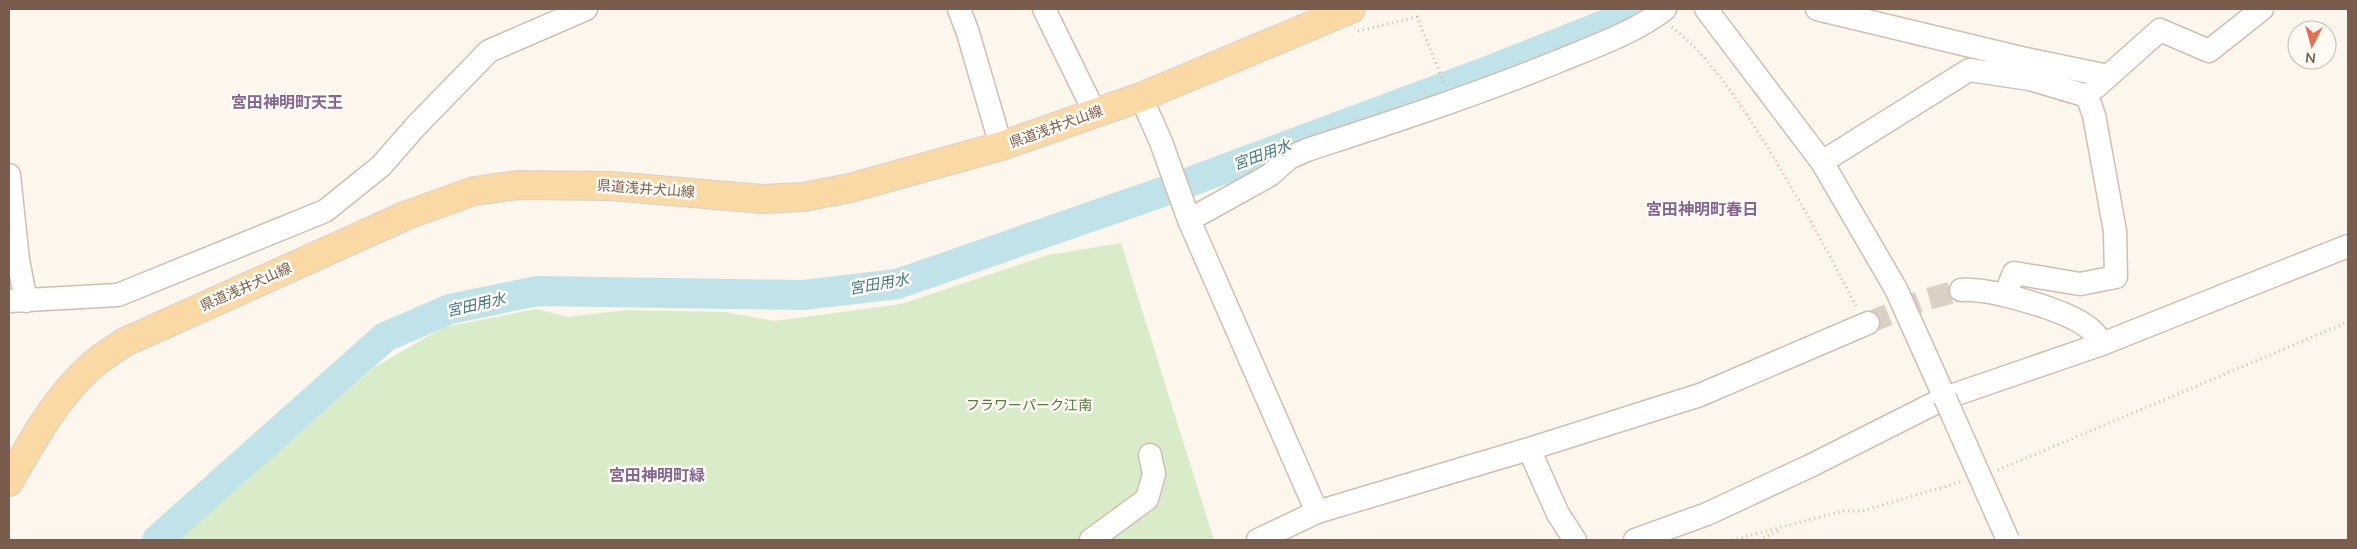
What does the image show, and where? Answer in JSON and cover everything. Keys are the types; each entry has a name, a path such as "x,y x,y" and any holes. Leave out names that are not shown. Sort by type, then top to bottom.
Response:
{"main road":[{"name":"県道浅井犬山線","path":"9,482 26,452 64,395 89,368 123,343 407,215 474,191 518,185 611,186 763,199 803,197 850,188 1001,146 1350,21"}],"street":[{"path":"9,175 18,260 17,301 118,295 325,211 381,166 416,126 489,51 586,9"},
{"path":"959,9 968,33 1001,146"},
{"path":"1044,9 1096,113"},
{"path":"1706,9 1822,162 1896,289 2008,540"},
{"path":"1816,9 2021,58 2108,76"},
{"path":"2087,96 2160,30 2209,51 2262,9"},
{"path":"1189,220 1270,175 1289,158 1307,150 1460,100 1598,45 1661,12"},
{"path":"1822,162 1969,70 2030,79 2087,96"},
{"path":"2004,295 2014,274 2080,284 2116,277 2115,231 2094,115 2087,96"},
{"path":"1141,97 1189,220 1317,512"},
{"path":"1635,540 1715,510 1810,466 1945,398 2102,344 2348,246"},
{"path":"1960,290 2004,295 2065,315 2090,329 2102,344"},
{"path":"1258,540 1317,512 1529,449 1700,395 1867,323"},
{"path":"1529,449 1558,514 1575,540"},
{"path":"1091,540 1147,499 1154,474 1150,454"}],"path":[{"path":"1661,12 1693,44 1742,107 1811,218 1867,323"},
{"path":"1350,21 1417,17 1439,68"},
{"path":"1992,472 2181,394 2221,374 2348,322"},
{"path":"1732,540 1843,511 1862,511 1965,481"},
{"path":"1759,540 1791,526"}],"green space":[{"name":"フラワーパーク江南","path":"1121,243 1214,540 177,540 375,367 444,327 537,309 567,317 626,310 724,312 775,321 901,304 1048,255"}],"waterway":[{"name":"宮田用水","path":"157,540 385,337 450,309 537,291 803,295 897,284 1168,190 1485,72 1619,19 1637,9"}],"tunnel":[{"path":"1868,323 1924,300 1961,290"}],"district":[{"name":"宮田神明町天王","path":"287,103"},
{"name":"宮田神明町春日","path":"1702,210"},
{"name":"宮田神明町緑","path":"657,476"}]}
